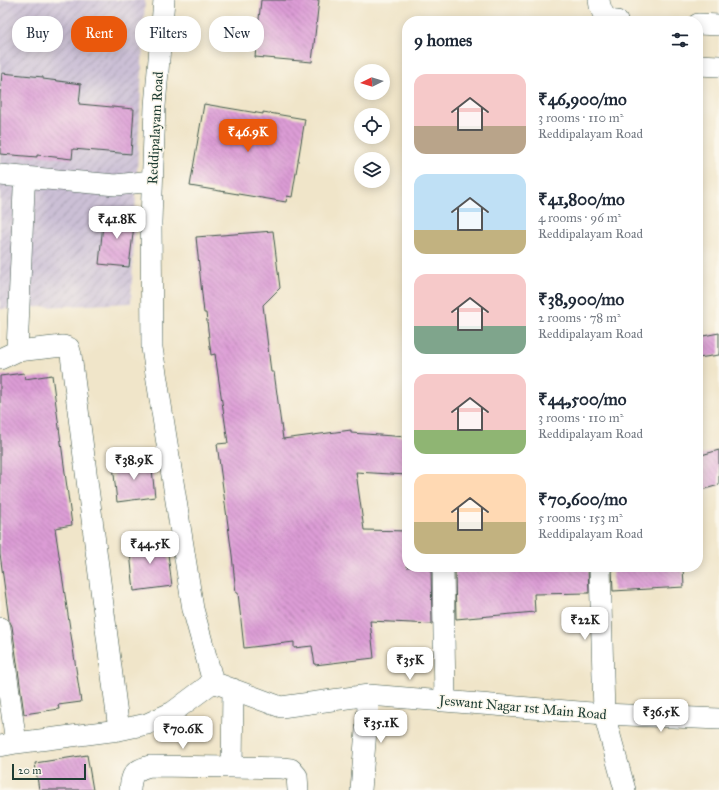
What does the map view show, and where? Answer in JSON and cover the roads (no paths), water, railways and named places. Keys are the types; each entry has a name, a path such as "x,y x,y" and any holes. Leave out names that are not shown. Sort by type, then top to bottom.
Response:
{"street":[{"name":"Reddipalayam Road","path":"164,0 155,106 152,181 152,348 193,610 213,682"},
{"path":"599,0 604,16"},
{"path":"703,24 719,25"},
{"path":"703,65 719,66"},
{"path":"0,175 116,185 152,181"},
{"path":"26,177 8,355 63,346 69,348 72,355 120,730"},
{"path":"444,572 445,701"},
{"path":"600,572 604,714 625,790"},
{"path":"0,628 8,745 120,730 147,724 173,712 213,682"},
{"name":"Jeswant Nagar 1st Main Road","path":"213,682 282,707 369,695 604,714 719,718"},
{"path":"232,766 233,689"},
{"path":"361,790 369,695"},
{"path":"130,790 131,780 135,772 141,768 150,766 232,766 291,769 297,776 298,790"}]}
